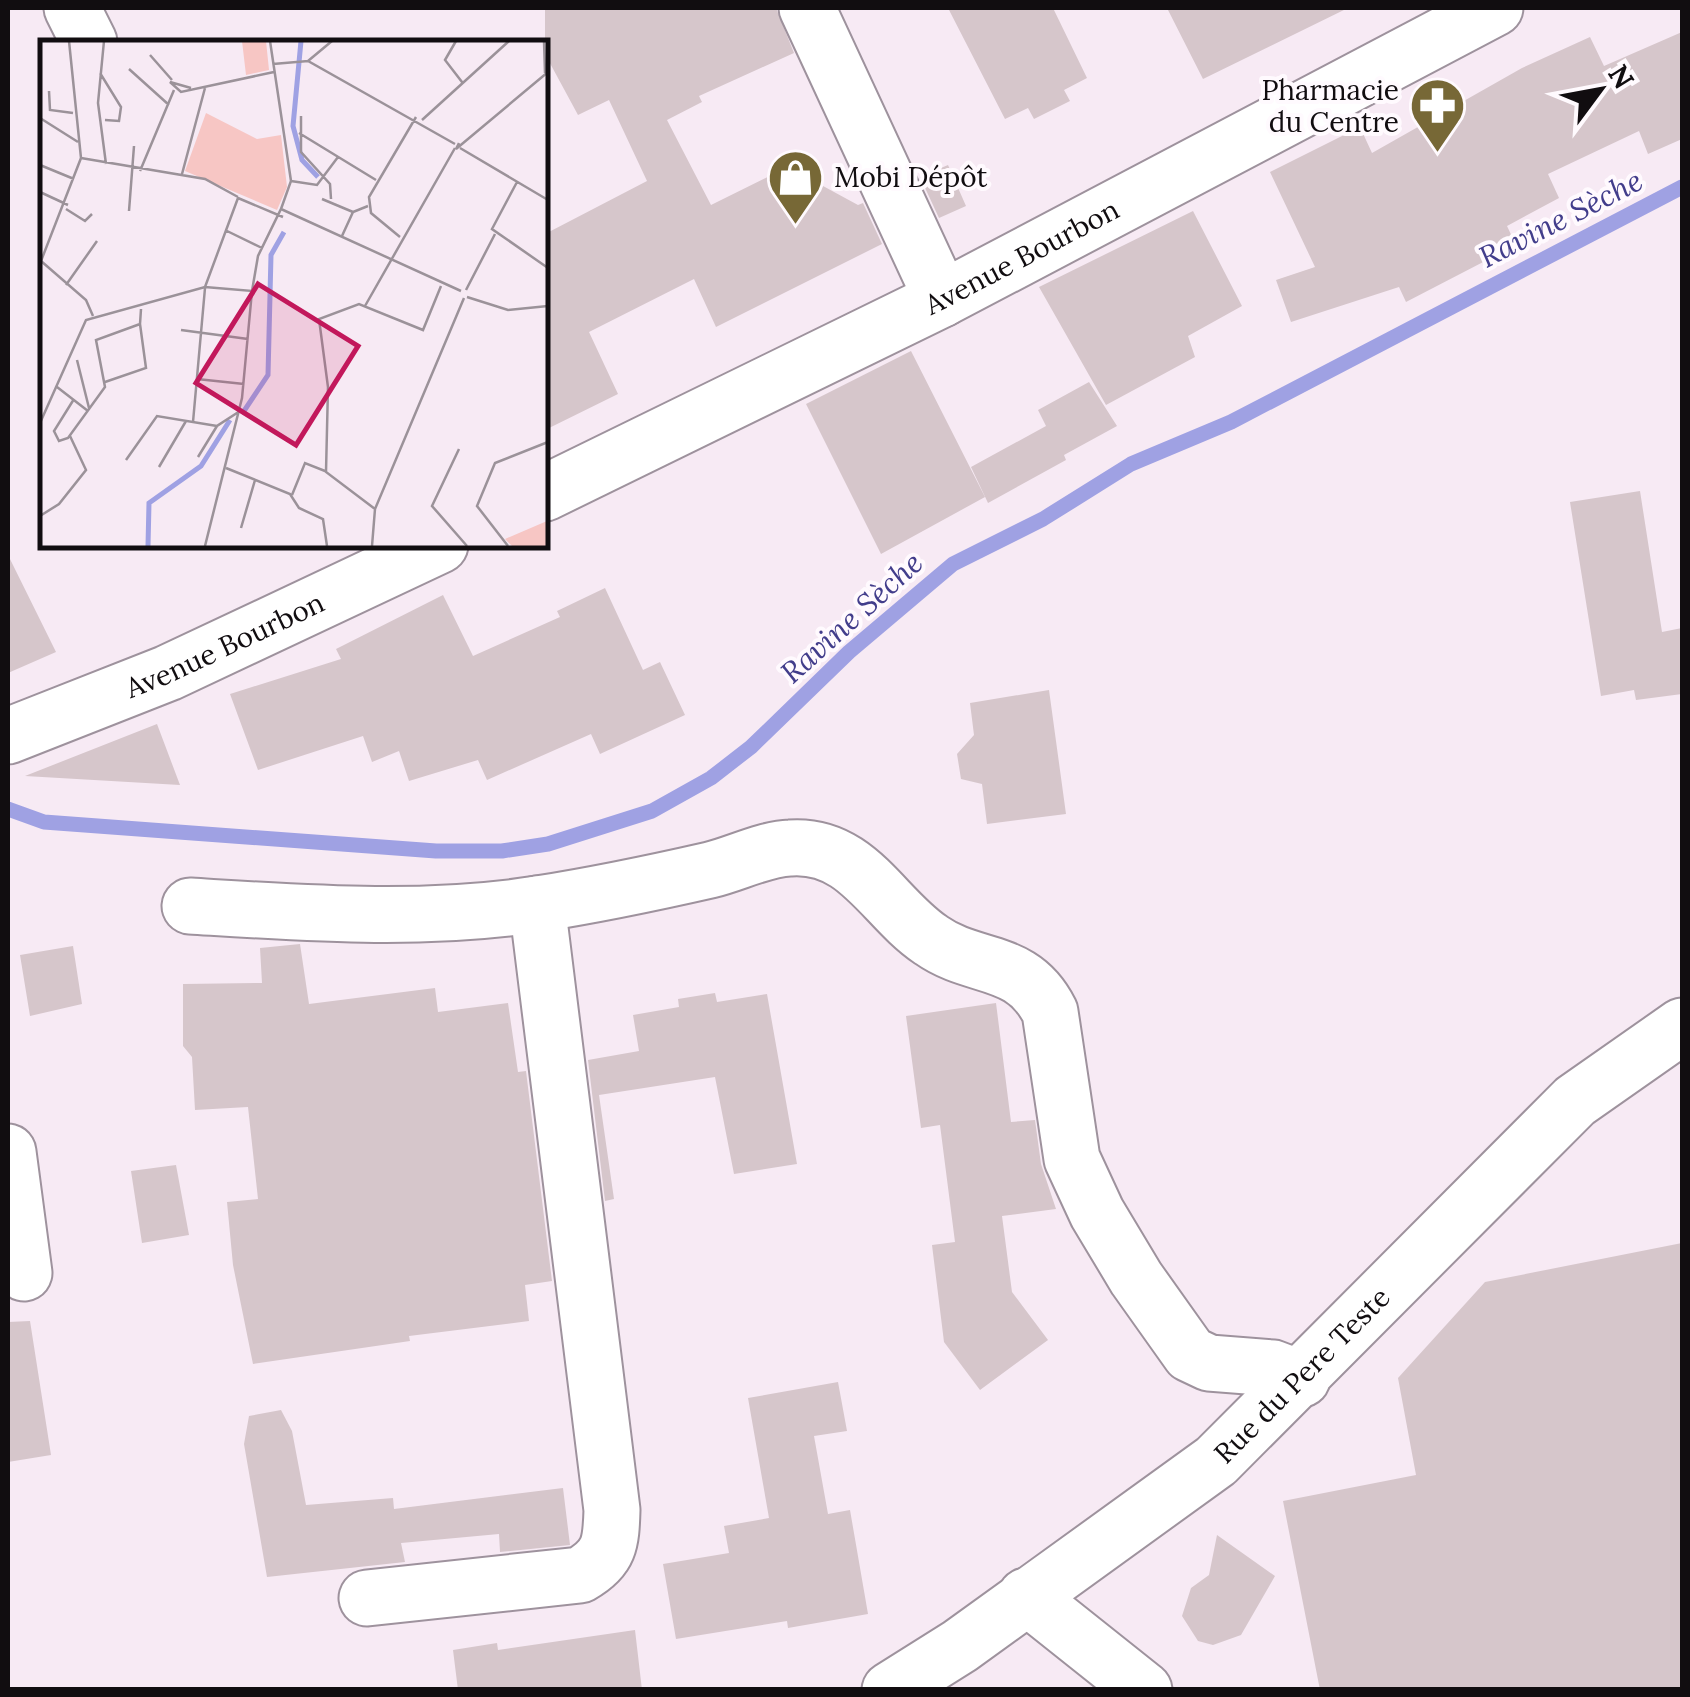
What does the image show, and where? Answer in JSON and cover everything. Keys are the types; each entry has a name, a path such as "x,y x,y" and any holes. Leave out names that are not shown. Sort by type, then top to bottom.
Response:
{"street":[{"path":"72,8 89,40"},
{"path":"807,8 942,299"},
{"name":"Avenue Bourbon","path":"548,492 942,299 1495,8"},
{"name":"Avenue Bourbon","path":"8,736 168,673 346,565 426,548"},
{"path":"190,906 342,914 470,912 537,904 711,870 790,848 822,852 856,866 931,941 1002,966 1039,990 1050,1012 1072,1159 1096,1213 1190,1354 1208,1363 1273,1368 1302,1378"},
{"path":"367,1598 580,1575 601,1563 611,1545 612,1510 537,904"},
{"name":"Rue du Pere Teste","path":"890,1690 960,1646 1216,1461 1575,1101 1682,1026"},
{"path":"8,1152 24,1272"},
{"path":"1026,1596 1144,1690"}],"building":[{"path":"545,8 776,8 794,53 699,96 702,102 667,120 711,205 788,167 858,205 863,203 882,244 716,327 694,279 589,332 618,394 548,429 548,232 647,181 609,100 578,115 548,60"},
{"path":"948,8 1053,8 1087,78 1064,90 1070,101 1034,119 1028,108 1005,119"},
{"path":"1167,8 1348,8 1203,79"},
{"path":"1682,32 1682,139 1648,154 1639,131 1548,174 1559,198 1507,226 1516,245 1406,302 1399,287 1291,322 1276,280 1315,267 1270,172 1360,127 1372,153 1522,68 1590,37 1604,66"},
{"path":"948,165 966,206 939,218 920,177"},
{"path":"1193,211 1242,306 1188,336 1195,357 1106,405 1039,287"},
{"path":"911,351 985,497 881,554 806,404"},
{"path":"1089,382 1117,426 1064,455 1066,460 988,503 971,467 1046,426 1038,410"},
{"path":"1640,491 1662,632 1682,628 1682,694 1636,700 1634,690 1601,696 1570,502"},
{"path":"8,555 56,652 8,673"},
{"path":"605,588 643,670 660,662 685,715 600,754 591,734 487,780 478,760 409,781 399,751 372,762 363,736 258,770 230,694 341,659 336,649 443,595 473,656 560,617 557,611"},
{"path":"1049,690 1066,814 987,824 982,784 961,779 957,754 974,735 970,703"},
{"path":"157,724 180,785 25,776"},
{"path":"300,944 309,1004 435,988 438,1012 508,1003 518,1072 526,1071 552,1281 525,1285 529,1321 409,1336 410,1341 253,1364 233,1265 227,1202 258,1199 248,1107 195,1110 192,1057 183,1046 183,984 262,983 260,948"},
{"path":"73,946 82,1004 30,1016 20,955"},
{"path":"715,993 717,1002 767,994 797,1164 734,1174 715,1077 599,1095 614,1199 605,1201 588,1060 639,1051 633,1015 679,1007 678,999"},
{"path":"996,1003 1011,1122 1035,1120 1041,1164 1056,1209 1002,1216 1012,1292 1048,1340 980,1390 944,1342 932,1245 955,1242 940,1125 921,1128 906,1016"},
{"path":"176,1165 189,1235 142,1243 131,1171"},
{"path":"1682,1243 1682,1690 1320,1690 1283,1501 1416,1475 1398,1378 1485,1282"},
{"path":"30,1321 51,1455 8,1462 8,1322"},
{"path":"838,1382 847,1431 814,1436 828,1514 850,1510 868,1614 788,1628 787,1621 676,1639 663,1564 729,1553 724,1526 769,1518 748,1398"},
{"path":"281,1410 292,1431 306,1505 393,1498 394,1509 563,1488 570,1545 500,1552 499,1534 401,1543 405,1562 267,1577 244,1444 249,1416"},
{"path":"1217,1535 1275,1576 1241,1635 1213,1645 1198,1641 1182,1616 1191,1588 1209,1575"},
{"path":"635,1630 642,1690 458,1690 453,1650 497,1643 498,1650"}],"waterway":[{"name":"Ravine Sèche","path":"8,809 44,822 436,851 502,851 548,844 652,811 711,778 751,747 849,652 953,564 1043,519 1131,464 1231,422 1682,187"}],"place":[{"name":"Pharmacie du Centre","path":"1438,155"},
{"name":"Mobi Dépôt","path":"795,226"}]}
